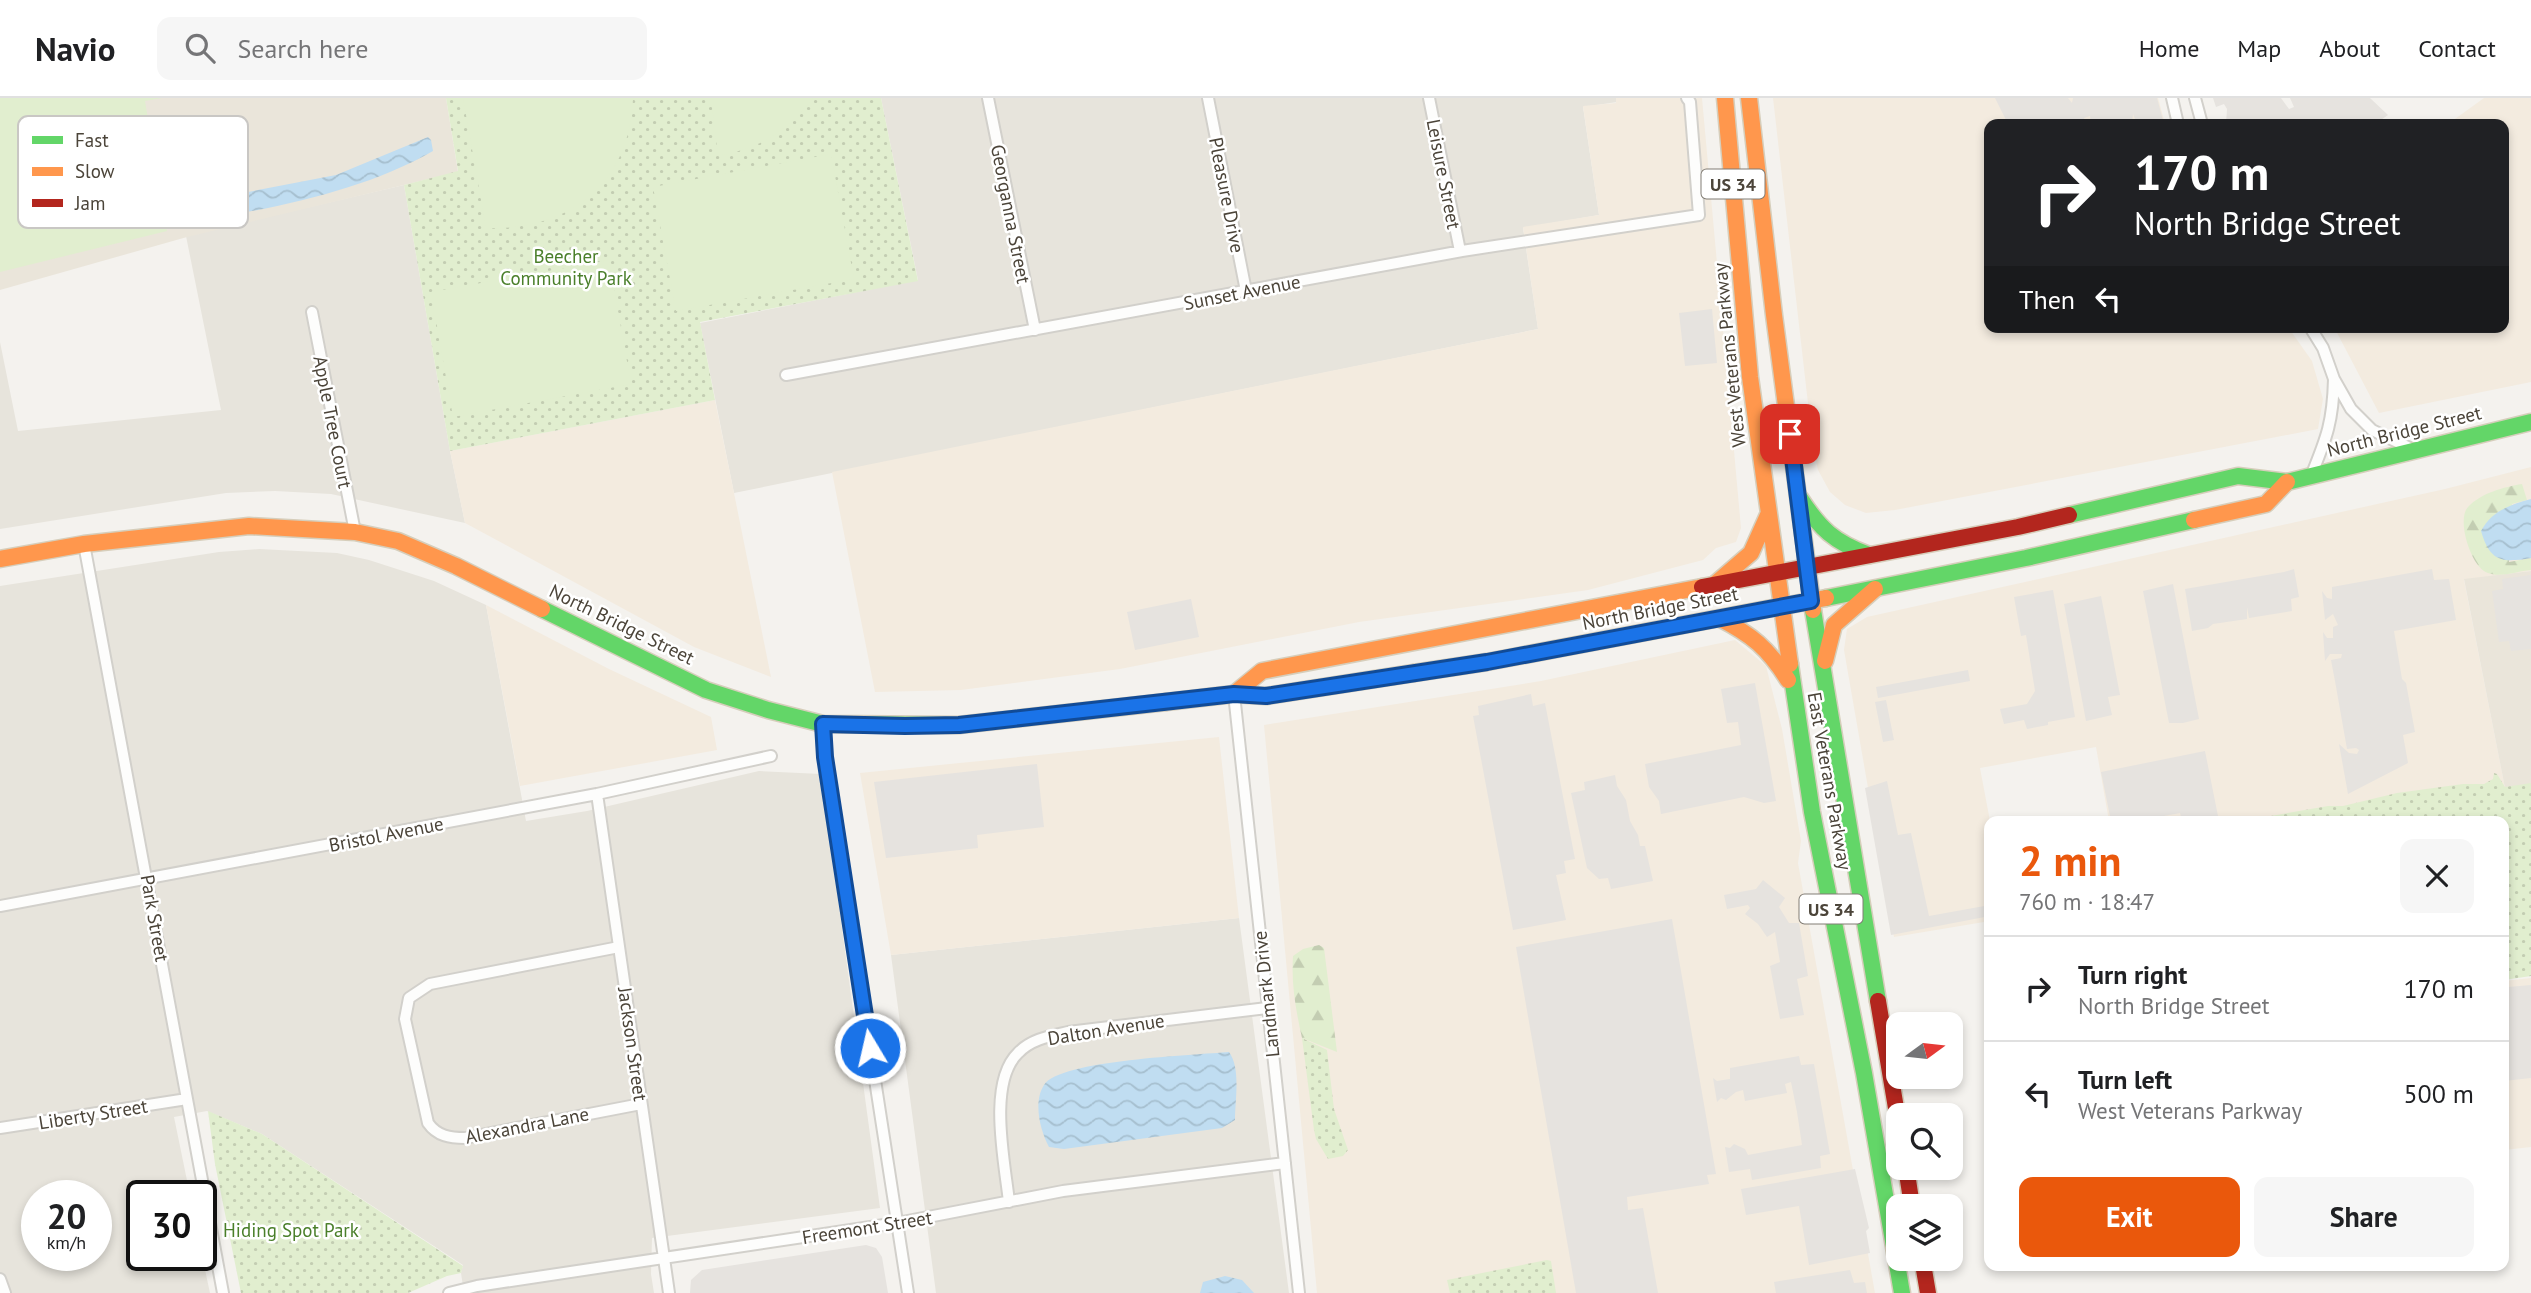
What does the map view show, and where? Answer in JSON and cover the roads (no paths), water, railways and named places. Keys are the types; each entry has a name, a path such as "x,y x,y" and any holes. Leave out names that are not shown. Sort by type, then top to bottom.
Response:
{"main road":[{"name":"West Veterans Parkway","path":"1725,98 1744,319 1781,606"},
{"name":"US 34","path":"1749,98 1811,601"},
{"name":"North Bridge Street","path":"1234,694 1262,671 2018,527 2238,476 2287,482 2531,422"},
{"name":"North Bridge Street","path":"0,559 85,544 249,526 355,532 398,541 456,566 706,690 768,710 823,724 959,725 1234,694 1266,696 1487,662 1875,589 2266,504 2287,482"},
{"path":"1798,495 1828,537 1842,546 1871,556"},
{"path":"1712,587 1751,553 1769,513"},
{"path":"1823,677 1834,625 1875,589"},
{"name":"East Veterans Parkway","path":"1811,601 1895,1103"},
{"name":"East Veterans Parkway","path":"1781,606 1812,812 1864,1073 1902,1293"},
{"path":"1719,618 1763,643 1793,687"},
{"path":"1924,1271 1928,1293"}],"street":[{"name":"Georganna Street","path":"988,98 1035,330"},
{"name":"Pleasure Drive","path":"1208,98 1246,291"},
{"name":"Leisure Street","path":"1429,98 1460,251"},
{"name":"Sunset Avenue","path":"786,375 1460,251 1699,215 1690,102 1687,98"},
{"path":"2172,98 2177,119"},
{"path":"2195,98 2201,119"},
{"name":"Apple Tree Court","path":"312,312 355,532"},
{"path":"2314,333 2323,348 2334,379 2363,424 2414,450"},
{"path":"2311,475 2329,433 2334,410 2334,379"},
{"name":"Park Street","path":"85,544 223,1293"},
{"name":"Landmark Drive","path":"1234,694 1298,1293"},
{"path":"823,724 825,757 908,1293"},
{"name":"Bristol Avenue","path":"0,906 597,794 771,756"},
{"name":"Jackson Street","path":"597,794 669,1293"},
{"name":"Alexandra Lane","path":"619,947 430,984 410,998 405,1019 428,1123 434,1131 446,1136 465,1138 641,1104"},
{"name":"Dalton Avenue","path":"1009,1202 998,1107 1004,1077 1017,1053 1042,1037 1068,1032 1267,1008"},
{"name":"Liberty Street","path":"0,1128 187,1099"},
{"name":"Freemont Street","path":"449,1293 477,1286 897,1223 1063,1191 1285,1163"},
{"path":"0,1279 5,1293"}],"water":[{"path":"428,137 431,140 433,151 405,166 343,189 248,212 248,192 336,175"},
{"path":"2531,499 2531,558 2498,558 2489,549 2481,531 2490,518 2502,510"},
{"path":"1229,1052 1236,1075 1235,1120 1222,1128 1064,1149 1049,1147 1038,1108 1044,1085 1055,1077 1100,1064"},
{"path":"1225,1276 1242,1280 1254,1293 1200,1293 1203,1282"}],"park label":[{"name":"Beecher Community Park","path":"566,267"},
{"name":"Hiding Spot Park","path":"291,1230"}]}
